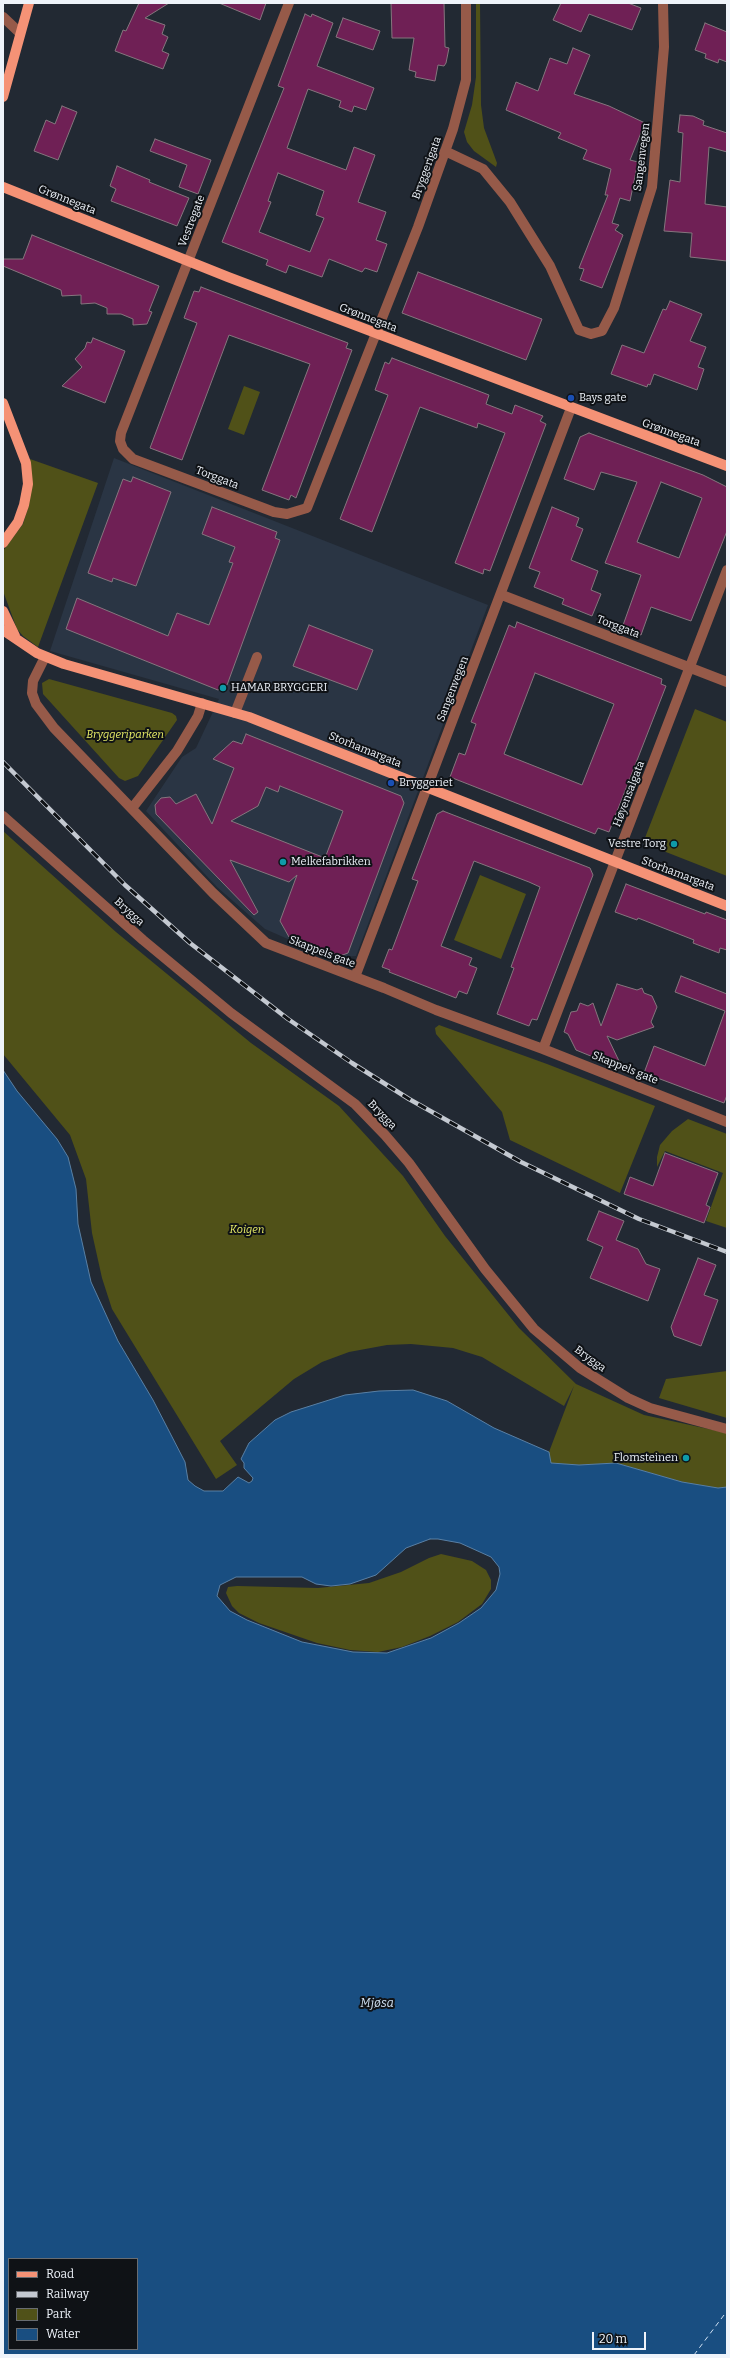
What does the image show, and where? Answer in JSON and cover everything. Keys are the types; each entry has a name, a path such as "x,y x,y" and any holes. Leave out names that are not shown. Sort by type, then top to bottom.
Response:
{"main road":[{"path":"3,97 29,3"},
{"name":"Grønnegata","path":"3,187 189,262 727,466"},
{"path":"3,403 26,463 28,484 24,505 18,522 3,543"},
{"name":"Storhamargata","path":"3,611 15,636"},
{"name":"Storhamargata","path":"3,630 15,636 45,657 64,664 202,702 235,713 727,906"}],"street":[{"name":"Vestregate","path":"123,449 120,441 121,433 289,3"},
{"name":"Bryggerigata","path":"307,508 377,334 446,151 459,110 466,80 466,3"},
{"name":"Sangenvegen","path":"446,151 483,169 510,202 550,266 579,330 591,334 602,330 614,308 652,187 664,47 663,3"},
{"path":"3,17 20,33"},
{"name":"Sangenvegen","path":"355,977 429,788 571,408"},
{"name":"Torggata","path":"123,449 133,459 274,512 287,514 307,508"},
{"name":"Høyensalgata","path":"543,1049 616,863 727,570"},
{"name":"Torggata","path":"502,595 727,682"},
{"name":"Skappels gate","path":"45,657 32,685 32,696 36,704 54,728 133,807 213,892 266,943 436,1010 543,1049 727,1122"},
{"path":"235,713 257,657"},
{"path":"133,807 177,751 198,716 202,702"},
{"name":"Brygga","path":"3,816 143,940 231,1013 355,1104 385,1134 409,1163 480,1263 534,1329 580,1368 628,1398 650,1408 727,1428"}],"shaded area":[{"path":"114,458 488,605 356,956 331,958 265,929 217,887 146,811 182,757 196,748 219,699 50,651"}],"green space":[{"path":"476,3 480,3 481,105 484,128 497,163 496,167 474,151 467,142 464,132 472,105 476,77"},
{"path":"244,386 260,392 244,435 228,429"},
{"path":"30,459 98,483 38,647 23,636 17,629 3,591 3,551 23,524 29,505"},
{"name":"Bryggeriparken","path":"49,679 172,713 176,716 177,720 138,776 125,781 119,778 43,694 42,683"},
{"path":"695,709 727,722 727,876 643,843"},
{"name":"Koigen","path":"3,831 116,932 251,1043 339,1106 403,1176 445,1236 519,1328 576,1384 644,1415 727,1433 727,1487 718,1488 682,1482 616,1463 579,1465 551,1463 549,1452 574,1386 564,1406 482,1357 453,1348 411,1344 387,1345 349,1352 322,1362 294,1379 220,1441 237,1465 216,1479 112,1309 102,1278 92,1233 86,1179 70,1135 3,1054"},
{"path":"480,875 526,894 501,959 454,940"},
{"path":"439,1025 547,1064 655,1106 620,1193 510,1140 502,1112 436,1034 435,1028"},
{"path":"688,1119 727,1134 727,1228 706,1221 723,1173 665,1151 657,1167 657,1157 660,1145 672,1131"},
{"path":"727,1371 727,1418 659,1398 666,1379"},
{"path":"441,1554 472,1561 486,1570 491,1580 491,1589 482,1604 458,1622 430,1636 402,1647 378,1652 350,1650 317,1643 259,1623 239,1613 232,1606 226,1593 228,1587 237,1586 318,1588 369,1583 401,1572 429,1558"}],"water":[{"name":"Mjøsa","path":"3,1070 17,1091 57,1139 68,1157 76,1189 78,1224 91,1282 118,1341 153,1400 185,1462 188,1480 195,1486 204,1491 223,1491 238,1477 249,1483 252,1481 253,1478 244,1468 244,1463 241,1459 249,1443 275,1420 291,1412 345,1395 379,1391 413,1390 447,1401 494,1428 549,1452 551,1463 579,1465 616,1463 682,1482 718,1488 727,1487 727,2355 3,2355","holes":["430,1539 460,1543 491,1557 499,1567 500,1574 496,1590 481,1608 459,1623 431,1638 387,1653 353,1652 302,1642 247,1620 230,1611 217,1596 220,1585 236,1577 302,1577 316,1584 331,1586 350,1584 376,1575 406,1548"]}],"building":[{"path":"139,3 169,3 145,18 165,25 162,34 168,37 162,51 169,54 163,69 115,51 123,30 126,31"},
{"path":"219,3 266,3 260,20"},
{"path":"391,3 444,3 445,47 449,48 446,63 444,66 438,65 435,81 415,77 416,72 409,70 414,38 392,38"},
{"path":"561,3 628,3 641,8 632,30 589,14 581,32 553,20"},
{"path":"305,14 311,17 312,14 333,23 317,66 374,88 366,110 354,106 352,112 339,107 341,101 308,89 287,148 346,170 354,147 375,155 358,202 386,212 376,240 387,244 377,272 365,268 362,272 329,259 322,277 289,265 286,273 266,265 268,260 222,242 284,88 278,86","holes":["278,173 324,191 316,215 324,218 310,252 259,232 271,202 268,201"]},
{"path":"343,18 380,31 373,50 336,37"},
{"path":"705,23 727,32 727,62 719,59 718,63 705,58 706,54 695,50"},
{"path":"573,48 590,55 574,94 609,106 645,123 630,160 638,162 630,201 620,198 612,223 619,225 615,230 623,235 602,288 580,280 584,269 579,268 608,195 605,195 611,169 583,159 587,150 558,138 561,133 506,110 516,82 538,91 550,58 567,64"},
{"path":"62,106 77,112 58,160 34,151 46,120 55,124"},
{"path":"680,115 693,116 704,121 703,125 727,133 727,152 709,147 705,204 727,207 727,261 690,257 692,233 664,231 670,180 680,182 683,133 678,132"},
{"path":"155,139 211,160 198,194 179,187 187,165 150,151"},
{"path":"117,166 150,180 149,182 189,198 177,226 111,201 116,189 110,186"},
{"path":"32,235 159,286 149,311 152,312 147,324 133,325 133,319 121,314 107,314 107,308 95,303 81,304 81,295 62,296 61,290 3,266 3,259 23,259"},
{"path":"418,272 542,319 526,360 402,313"},
{"path":"201,287 348,343 346,348 352,350 296,498 291,495 289,500 262,490 310,364 229,335 182,460 150,448 197,323 184,318 194,291 199,292"},
{"path":"670,301 702,314 690,341 706,347 698,367 704,369 697,390 654,374 650,385 648,384 647,387 611,374 622,345 644,353 663,309 666,310"},
{"path":"93,338 125,351 105,403 62,386 82,367 75,359 85,348 87,342 91,343"},
{"path":"392,358 489,395 486,404 512,414 515,405 543,416 540,421 546,424 490,571 484,569 483,574 455,563 505,433 478,423 477,428 420,407 372,532 340,519 388,395 375,390 385,362 389,364"},
{"path":"589,433 703,475 727,487 727,531 691,621 651,607 641,635 622,628 641,575 605,563 637,482 601,472 594,490 564,479 580,437","holes":["661,482 702,498 679,558 637,542"]},
{"path":"133,477 171,492 136,586 113,578 112,582 88,573 123,479 131,482"},
{"path":"212,507 277,532 275,538 280,540 227,685 218,690 66,629 77,598 168,636 177,613 209,625 233,563 229,562 235,547 202,534"},
{"path":"552,507 579,518 576,526 583,529 571,560 598,571 591,590 601,594 592,616 562,604 564,599 534,587 540,572 529,568"},
{"path":"517,622 662,679 661,684 666,686 609,832 598,828 595,834 450,777 459,753 465,755 476,724 471,722 509,625 515,628","holes":["535,673 614,704 582,785 504,754"]},
{"path":"309,625 373,650 357,690 293,666"},
{"path":"246,734 401,796 404,803 348,953 340,956 289,937 280,921 297,875 289,882 230,860 258,912 254,915 156,814 155,805 161,798 170,797 176,804 196,794 212,824 234,768 213,759 233,741 242,744","holes":["280,786 343,811 325,858 231,821 258,806 266,787 278,792"]},
{"path":"443,811 590,868 593,875 537,1020 532,1019 529,1026 497,1014 514,968 511,967 540,887 529,882 474,861 441,946 472,958 469,965 477,968 467,994 459,991 456,998 389,972 390,970 382,967 389,949 392,950 418,881 412,879 437,814"},
{"path":"626,884 705,914 706,912 727,920 727,950 720,948 719,953 693,943 694,940 638,918 637,920 615,912"},
{"path":"681,976 727,994 727,1095 724,1103 644,1073 654,1046 705,1066 725,1011 675,992"},
{"path":"617,984 637,990 642,988 644,993 652,996 657,1007 651,1022 654,1027 617,1040 607,1036 620,1063 604,1056 598,1059 576,1050 568,1034 564,1032 571,1012 577,1011 580,1003 588,1006 593,1003 601,1026"},
{"path":"665,1153 718,1173 706,1205 710,1207 704,1223 624,1194 630,1177 653,1186"},
{"path":"599,1211 624,1221 616,1240 638,1249 646,1264 660,1269 648,1301 590,1278 603,1247 587,1240"},
{"path":"698,1258 716,1265 704,1295 718,1300 701,1346 674,1336 671,1327"}],"ferry route":[{"path":"694,2355 727,2311"}],"railway":[{"path":"3,762 125,885 190,943 288,1019 352,1063 409,1099 521,1162 639,1219 727,1252"}],"place":[{"name":"Bays gate","path":"571,398"},
{"name":"HAMAR BRYGGERI","path":"223,688"},
{"name":"Bryggeriet","path":"391,783"},
{"name":"Vestre Torg","path":"674,844"},
{"name":"Melkefabrikken","path":"283,862"},
{"name":"Flomsteinen","path":"686,1458"}]}
